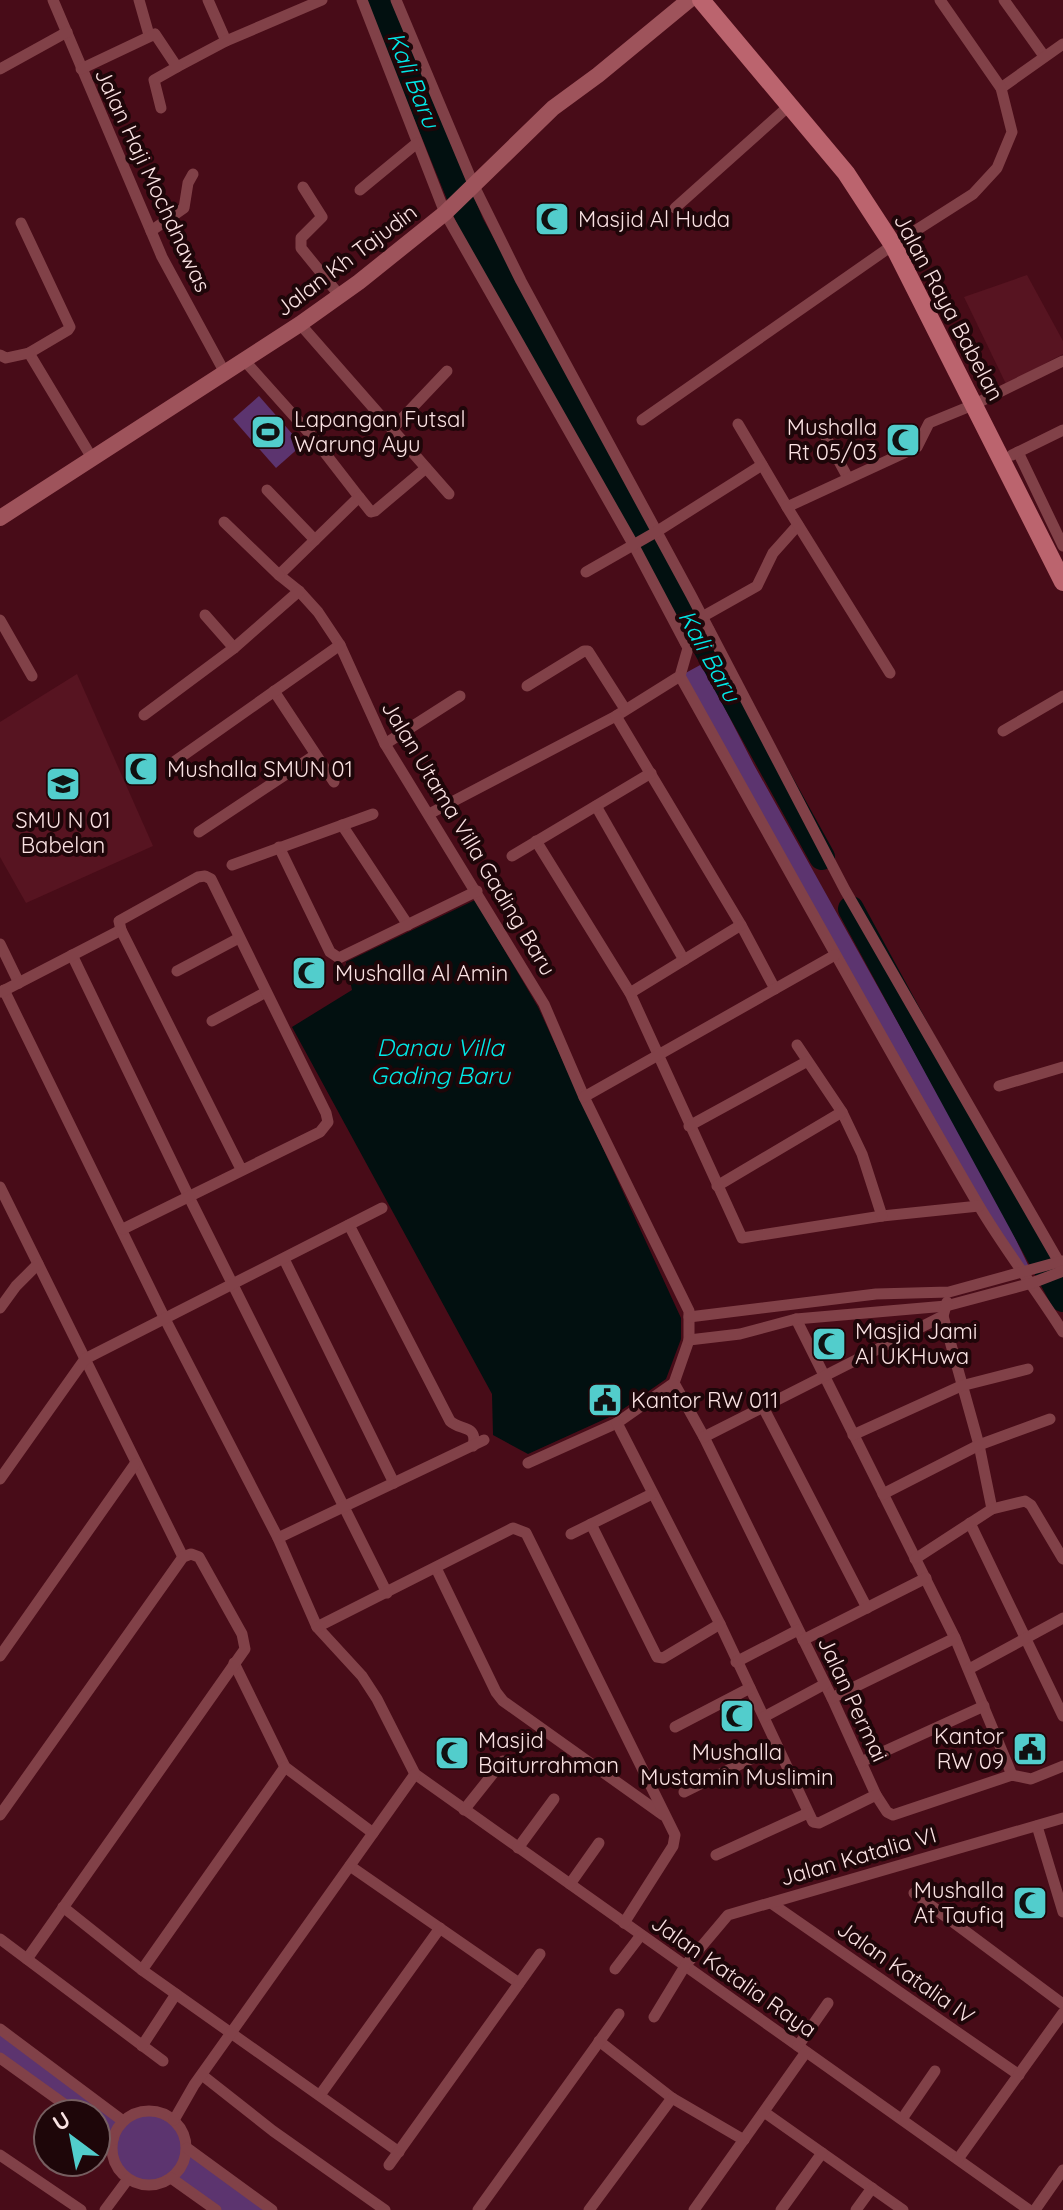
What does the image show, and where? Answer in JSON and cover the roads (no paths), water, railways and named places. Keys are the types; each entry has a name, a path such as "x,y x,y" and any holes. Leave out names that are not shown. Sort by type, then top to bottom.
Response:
{"main road":[{"name":"Jalan Raya Babelan","path":"699,0 846,173 893,245 973,405 1010,456 1063,582"}],"street":[{"name":"Jalan Haji Mochdnawas","path":"53,0 151,231 225,373"},
{"path":"139,0 149,35"},
{"path":"208,0 226,41"},
{"path":"161,108 154,80 226,41 322,0"},
{"path":"362,0 417,143 450,209 688,648 680,676 620,712 429,814"},
{"path":"396,0 470,189 709,630 845,890 1059,1266 966,1299 825,1377 704,1437"},
{"name":"Jalan Kh Tajudin","path":"0,518 340,296 450,209 553,108 699,0"},
{"path":"642,420 893,245 973,194 997,168 1012,132 1001,88 940,0"},
{"path":"1011,2 1044,56"},
{"path":"0,69 67,32"},
{"path":"81,69 155,34 177,67"},
{"path":"1001,88 1063,44"},
{"path":"675,208 790,105"},
{"path":"360,190 417,143"},
{"path":"151,231 184,208 188,183 193,174"},
{"path":"303,187 322,217 301,238 301,248 340,296"},
{"path":"0,355 6,358 29,353 70,327 21,223"},
{"path":"300,324 449,494"},
{"path":"29,353 92,458"},
{"path":"244,360 311,435 371,512 426,468"},
{"path":"787,507 917,447 928,424 1063,361"},
{"path":"392,429 447,371"},
{"path":"738,424 890,673"},
{"path":"821,428 848,478"},
{"path":"1063,430 1010,456 1063,546"},
{"path":"586,572 762,465"},
{"path":"267,490 315,540"},
{"path":"279,575 359,497"},
{"name":"Jalan Utama Villa Gading Baru","path":"224,522 299,591 318,612 340,645 385,744 544,1004 584,1097 689,1314"},
{"path":"702,617 757,586 773,553 798,525"},
{"path":"144,715 234,648 299,591"},
{"path":"205,615 234,648"},
{"path":"0,620 32,676"},
{"path":"685,642 709,630"},
{"path":"171,764 340,645"},
{"path":"527,686 586,650 590,652 651,773 775,989"},
{"path":"680,676 979,1206 1030,1277 1063,1332"},
{"path":"274,691 334,782"},
{"path":"385,744 460,696"},
{"path":"1003,731 1063,696"},
{"path":"199,832 315,755"},
{"path":"512,856 651,773"},
{"path":"596,806 684,960"},
{"path":"232,865 373,814"},
{"path":"342,825 408,925"},
{"path":"536,841 630,993 744,1239 882,1216 979,1206"},
{"path":"279,847 333,956 339,958 477,891"},
{"path":"123,1229 320,1132 328,1122 211,879 205,876 121,918 121,930 241,1169"},
{"path":"630,993 741,925"},
{"path":"121,930 2,991 278,1538 317,1627 362,1676 415,1774 202,2075 174,2120"},
{"path":"177,971 239,938"},
{"path":"0,944 19,983"},
{"path":"72,955 387,1593"},
{"path":"584,1097 835,955"},
{"path":"212,1021 266,992"},
{"path":"797,1045 842,1112 862,1154 882,1216"},
{"path":"689,1126 806,1062"},
{"path":"999,1086 1063,1067"},
{"path":"717,1186 842,1112"},
{"path":"1,1191 183,1557"},
{"path":"0,1479 85,1359 382,1208"},
{"path":"278,1538 478,1443 467,1427 457,1427 450,1421 349,1225"},
{"path":"284,1259 394,1483"},
{"path":"0,1308 38,1264"},
{"path":"528,1463 617,1423 674,1383 689,1340 689,1314 861,1296 949,1292 1030,1277"},
{"path":"949,1292 944,1311 961,1386 979,1445 992,1509"},
{"path":"689,1340 740,1334 796,1319 944,1311"},
{"path":"796,1319 955,1638 1012,1775"},
{"path":"853,1435 961,1386 1028,1369"},
{"name":"Jalan Permai","path":"674,1383 704,1437 876,1795 887,1812 893,1815 1012,1775 1031,1779 1062,1768"},
{"path":"763,1407 867,1608"},
{"path":"883,1494 979,1445 1050,1419"},
{"path":"617,1423 720,1624 813,1822 819,1823 876,1795"},
{"path":"0,1656 135,1464"},
{"path":"571,1534 652,1494"},
{"path":"915,1559 992,1509 1025,1501 1030,1503 1063,1559"},
{"path":"970,1523 1063,1716"},
{"path":"591,1524 655,1656 663,1658 720,1624"},
{"path":"317,1627 513,1528 526,1533 675,1835 675,1843 624,1923"},
{"path":"0,1815 183,1557 191,1554 199,1557 242,1634 245,1649 27,1959"},
{"path":"436,1568 503,1701 666,1818"},
{"path":"736,1662 867,1608 926,1578"},
{"path":"969,1669 1063,1618"},
{"path":"832,1698 955,1638"},
{"path":"234,1663 285,1767 373,1833"},
{"path":"764,1717 825,1684"},
{"path":"675,1727 750,1688"},
{"path":"861,1762 984,1706"},
{"path":"684,1792 777,1746"},
{"path":"464,1810 503,1761"},
{"path":"142,1970 285,1767"},
{"name":"Jalan Katalia Raya","path":"415,1774 1032,2210"},
{"path":"518,1848 554,1799"},
{"path":"716,1855 808,1813"},
{"name":"Jalan Katalia VI","path":"654,2017 685,1966 726,1916 1063,1818"},
{"path":"1037,1826 1063,1912"},
{"path":"570,1884 599,1843"},
{"path":"350,1866 519,1983"},
{"path":"914,1893 1063,2004"},
{"name":"Jalan Katalia IV","path":"771,1903 1019,2075"},
{"path":"63,1907 142,1970 399,2152"},
{"path":"320,2095 440,1928"},
{"path":"615,1969 641,1935"},
{"path":"0,1939 163,2061"},
{"path":"389,2165 540,1954"},
{"path":"142,2046 176,1994"},
{"path":"694,2210 764,2112 828,2003"},
{"path":"958,2159 1063,2013"},
{"path":"478,2210 619,2014"},
{"path":"0,2029 123,2121"},
{"path":"599,2041 672,2098 744,2140"},
{"path":"0,2058 56,2098"},
{"path":"902,2119 935,2071"},
{"path":"202,2075 273,2131 385,2210"},
{"path":"589,2210 672,2098"},
{"path":"148,2111 158,2111 174,2120 184,2133 187,2148 182,2165 171,2178 157,2184 142,2184 128,2179 115,2161 113,2140 123,2121 139,2112 148,2111"},
{"path":"764,2112 903,2210"},
{"path":"187,2148 272,2210"},
{"path":"781,2210 822,2153"},
{"path":"0,2155 81,2210"},
{"path":"1032,2210 1063,2170"},
{"path":"171,2178 216,2210"},
{"path":"105,2210 128,2179"},
{"path":"856,2210 872,2188"}],"water":[{"name":"Danau Villa Gading Baru","path":"475,900 538,1007 681,1318 681,1339 666,1379 616,1414 528,1454 493,1435 492,1394 292,1027 352,990 346,962"}],"waterway":[{"name":"Kali Baru","path":"380,0 471,224 822,857"},
{"name":"Kali Baru","path":"851,909 1063,1299"}],"place":[{"name":"Masjid Al Huda","path":"552,219"},
{"name":"Lapangan Futsal Warung Ayu","path":"268,432"},
{"name":"Mushalla Rt 05/03","path":"903,440"},
{"name":"Mushalla SMUN 01","path":"141,769"},
{"name":"SMU N 01 Babelan","path":"63,784"},
{"name":"Mushalla Al Amin","path":"309,973"},
{"name":"Masjid Jami Al UKHuwa","path":"829,1344"},
{"name":"Kantor RW 011","path":"605,1400"},
{"name":"Mushalla Mustamin Muslimin","path":"737,1716"},
{"name":"Kantor RW 09","path":"1030,1749"},
{"name":"Masjid Baiturrahman","path":"452,1753"},
{"name":"Mushalla At Taufiq","path":"1030,1903"}]}
